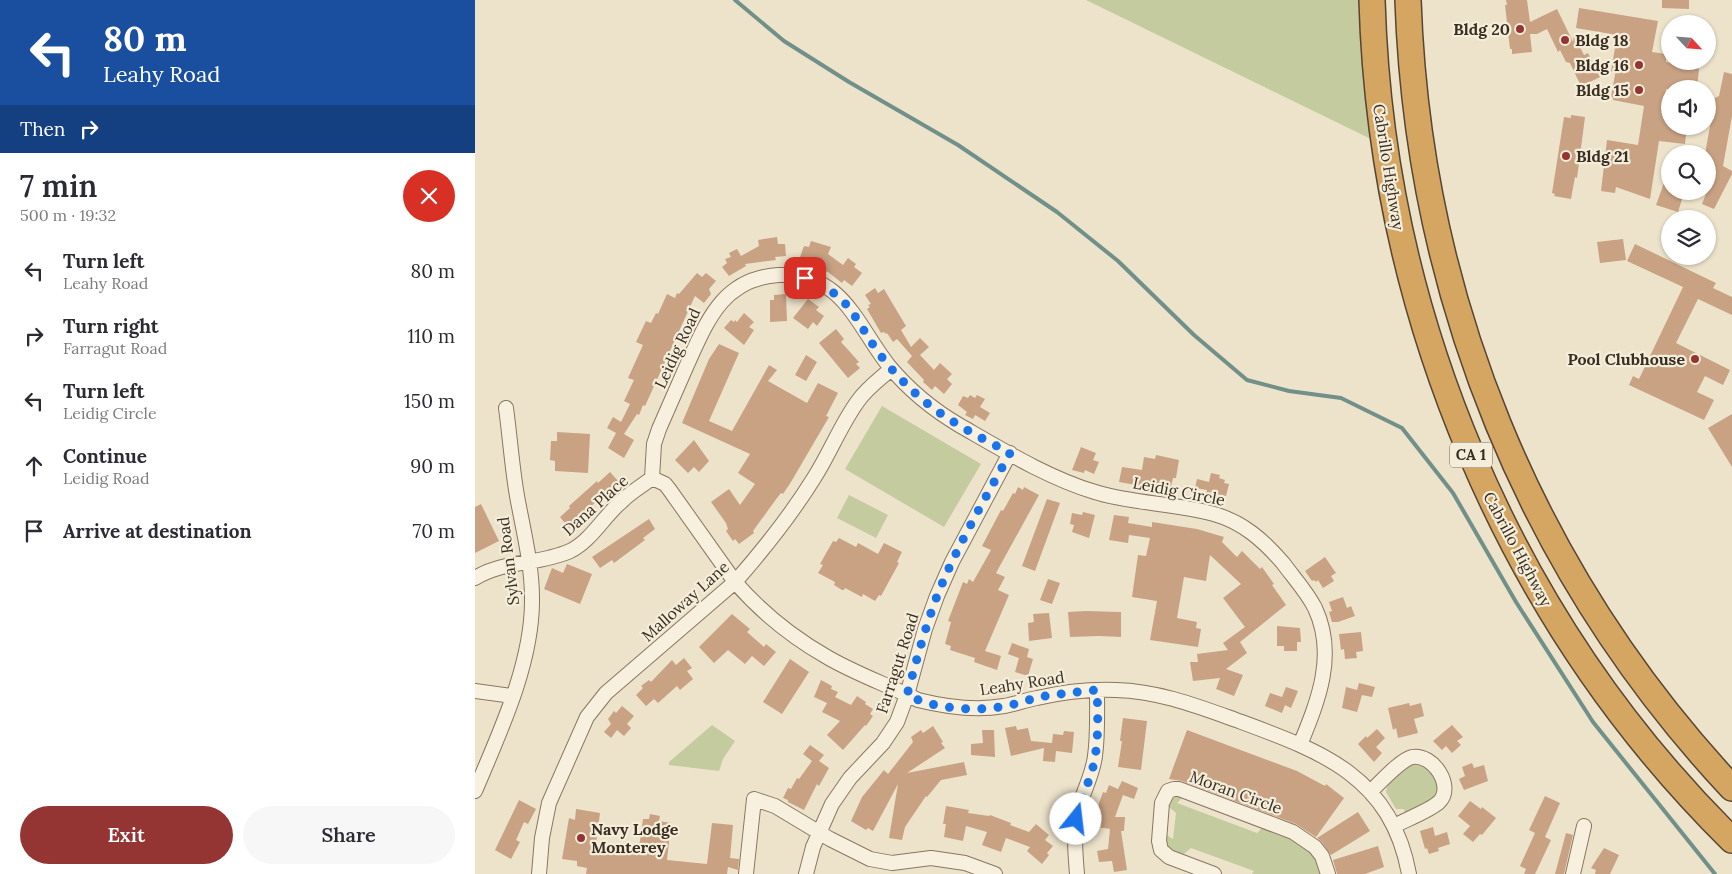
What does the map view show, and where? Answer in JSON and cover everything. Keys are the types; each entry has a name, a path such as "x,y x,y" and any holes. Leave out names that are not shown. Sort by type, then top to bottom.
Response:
{"highway":[{"name":"Cabrillo Highway","path":"1371,0 1379,111 1397,220 1414,294 1429,342 1473,460 1498,514 1530,574 1587,666 1659,761 1732,840"},
{"name":"CA 1","path":"1408,0 1415,102 1430,201 1461,323 1497,424 1520,476 1546,527 1596,614 1659,703 1732,788"}],"street":[{"name":"Leidig Road","path":"653,478 653,451 659,430 709,317 728,295 752,280 766,277 791,276 805,278 827,288 847,304 891,369"},
{"name":"Leidig Circle","path":"891,369 924,402 936,410 1063,481 1098,493 1185,508 1226,518 1249,530 1271,549 1308,596 1316,610 1325,644 1325,662 1318,699 1300,745"},
{"name":"Malloway Lane","path":"539,874 542,838 549,803 587,717 606,693 735,582 797,506 858,401 891,369"},
{"name":"Sylvan Road","path":"475,790 513,696 530,631 533,598 506,408"},
{"name":"Farragut Road","path":"806,874 819,832 832,804 842,788 883,743 901,713 925,629 937,596 952,562 1010,453"},
{"name":"Dana Place","path":"529,562 551,558 573,550 622,500 653,478"},
{"name":"Leahy Road","path":"653,478 669,489 735,582 776,623 829,658 918,700 932,704 978,708 1006,706 1052,695 1097,690 1117,690 1175,698 1300,745 1340,766 1370,792 1394,826 1403,849 1409,874"},
{"path":"475,578 493,569 529,562"},
{"path":"1077,874 1076,819 1095,756 1098,722 1097,690"},
{"path":"475,691 513,696"},
{"path":"1370,792 1409,758 1419,757 1432,763 1444,782 1445,788 1442,798 1435,806 1394,826"},
{"name":"Moran Circle","path":"1213,874 1169,858 1161,850 1159,841 1162,803 1164,796 1173,788 1293,832 1315,847 1322,856 1328,874"},
{"path":"745,874 754,799 775,806 857,853 875,860 892,863 931,858 965,863 995,874"},
{"path":"1573,874 1585,826"}],"green space":[{"path":"1086,0 1362,0 1363,60 1375,141"},
{"path":"882,406 981,464 944,527 845,469"},
{"path":"849,495 888,515 876,538 837,518"},
{"path":"712,725 735,741 723,759 719,771 669,765 669,762"},
{"path":"1422,761 1440,783 1439,789 1432,799 1405,814 1404,809 1396,809 1386,792 1388,783 1410,763"},
{"path":"1176,794 1184,796 1177,803 1257,833 1264,826 1292,838 1308,849 1314,856 1322,874 1252,874 1254,871 1191,848 1181,856 1169,850 1163,833 1173,839 1176,813 1168,806 1171,797"}],"building":[{"path":"1506,0 1527,0 1530,22 1557,9 1573,42 1574,35 1584,55 1588,53 1600,77 1584,85 1583,83 1580,84 1570,63 1566,62 1560,50 1558,52 1547,29 1537,34 1530,34 1532,52 1512,54 1505,5 1507,5"},
{"path":"1662,0 1689,0 1689,9 1662,8"},
{"path":"1579,8 1658,21 1652,52 1661,53 1661,70 1699,70 1698,80 1661,80 1661,135 1686,135 1685,144 1659,141 1650,199 1616,187 1615,193 1601,191 1607,140 1638,145 1644,106 1613,100 1611,97 1616,69 1611,72 1617,35 1576,28"},
{"path":"1724,72 1732,74 1732,116 1723,166 1732,171 1732,174 1714,209 1702,204 1704,200 1716,200 1716,145 1707,145 1708,135 1716,135 1716,98 1719,96"},
{"name":"Bldg 21","path":"1571,115 1585,117 1577,178 1575,177 1571,199 1554,196 1555,194 1552,193 1564,117 1571,118"},
{"path":"1661,191 1661,200 1682,200 1679,210 1656,205"},
{"path":"777,237 778,244 785,244 786,256 775,257 776,260 745,264 746,266 729,276 722,267 727,263 725,259 731,257 729,253 737,249 741,256 759,246 758,240"},
{"path":"1623,239 1626,260 1600,263 1597,242"},
{"path":"811,241 831,247 828,254 843,265 848,258 856,264 854,267 862,273 852,286 844,280 842,283 828,272 810,267 810,261 800,257 804,246 809,247"},
{"path":"1635,244 1661,257 1661,265 1679,265 1716,283 1713,288 1732,297 1732,315 1698,299 1676,343 1730,370 1723,385 1705,376 1697,392 1714,400 1704,420 1629,385 1633,376 1639,379 1683,287 1627,261"},
{"path":"697,273 702,277 706,273 716,281 709,289 711,294 704,303 695,296 645,406 643,405 639,415 637,414 624,434 634,440 624,458 608,448 616,433 607,428 613,417 621,422 630,404 624,401 634,380 628,378 643,345 636,342 646,321 651,323 656,313 658,314 667,294 675,298 677,293 679,294"},
{"path":"875,288 878,293 884,289 906,326 901,330 911,347 920,338 929,347 920,355 934,370 940,363 952,374 947,379 952,384 944,394 935,386 932,390 923,382 924,380 907,362 912,356 897,339 893,342 887,333 881,333 867,309 870,307 868,305 871,304 865,295"},
{"path":"786,294 787,321 770,322 770,300 774,300 774,295"},
{"path":"808,299 819,307 816,310 824,316 817,326 813,322 808,329 793,318"},
{"path":"744,313 754,322 749,327 754,330 744,345 724,328 731,320 737,322"},
{"path":"836,329 844,339 841,342 859,362 856,364 860,368 848,378 819,343"},
{"path":"719,344 739,353 709,421 732,431 769,365 777,370 768,381 807,403 818,383 838,393 826,416 829,417 791,482 753,531 754,533 739,544 735,539 733,541 726,531 728,529 726,523 711,502 729,489 740,505 755,484 738,473 750,454 682,423 709,359"},
{"path":"806,355 817,362 806,381 795,375"},
{"path":"970,395 975,398 977,395 985,399 980,407 990,413 985,421 975,415 973,419 965,415 967,412 958,405 963,396 968,398"},
{"path":"1732,414 1732,467 1708,428"},
{"path":"557,432 590,434 588,473 555,471 555,461 550,460 551,441 557,441"},
{"path":"694,440 709,461 699,472 694,467 688,473 675,460"},
{"path":"1081,447 1096,453 1093,460 1099,462 1094,474 1085,470 1084,473 1072,470"},
{"path":"1156,455 1179,460 1176,478 1173,478 1170,491 1119,482 1122,467 1142,470 1144,457 1155,459"},
{"path":"610,472 619,482 569,528 560,517 570,508 569,506"},
{"path":"1211,473 1220,475 1219,478 1225,480 1224,483 1229,484 1226,496 1215,494 1215,497 1206,495 1207,490 1195,488 1197,479 1209,482"},
{"path":"1018,487 1023,490 1024,487 1039,495 996,573 1005,577 998,590 1009,595 985,651 1001,656 997,670 974,662 975,658 950,650 951,646 945,644 951,622 948,621 963,582 967,584 969,579 973,582 991,550 982,546 1001,510 1003,511"},
{"path":"1047,499 1060,503 1035,571 1022,566"},
{"path":"481,504 499,541 475,553 475,507"},
{"path":"1083,512 1095,515 1089,538 1072,532 1074,525 1070,524 1072,513 1082,515"},
{"path":"1114,515 1129,517 1128,523 1152,527 1152,522 1197,529 1224,537 1222,542 1237,557 1242,551 1260,569 1262,567 1274,584 1272,585 1286,605 1240,642 1247,653 1226,669 1243,675 1234,696 1216,689 1220,678 1193,681 1190,662 1198,662 1197,654 1228,650 1223,643 1245,627 1223,598 1241,584 1210,555 1206,581 1184,577 1177,618 1197,622 1196,628 1201,629 1198,647 1150,640 1157,601 1132,597 1138,555 1146,556 1150,538 1129,535 1128,543 1109,540"},
{"path":"649,519 655,529 643,538 645,540 614,563 612,560 600,568 592,557"},
{"path":"839,538 856,547 858,543 878,554 884,543 902,552 897,562 899,563 881,596 879,595 875,601 863,594 862,597 845,588 842,590 834,585 835,582 818,573 823,565 820,564 833,541 836,542"},
{"path":"1325,557 1336,573 1331,576 1334,581 1323,588 1318,580 1316,582 1312,581 1305,571"},
{"path":"567,564 592,574 580,604 544,589 552,568 563,573"},
{"path":"1048,579 1060,583 1052,604 1040,600"},
{"path":"1343,597 1347,608 1351,606 1355,616 1338,622 1332,622 1329,612 1332,611 1329,602"},
{"path":"1068,612 1121,612 1121,637 1070,637"},
{"path":"1049,613 1052,638 1029,641 1028,623 1034,622 1033,614"},
{"path":"732,614 750,629 747,632 764,647 766,644 776,652 764,666 752,656 745,664 728,650 714,663 699,647"},
{"path":"1277,626 1300,628 1301,642 1297,642 1297,651 1284,651 1284,646 1277,646"},
{"path":"1361,632 1363,651 1356,652 1357,658 1345,659 1344,649 1341,650 1339,634"},
{"path":"1012,643 1029,649 1027,657 1033,659 1028,676 1015,672 1019,658 1008,654"},
{"path":"684,658 692,668 687,671 693,679 680,690 677,686 658,703 654,699 646,706 636,695 643,688 641,686 649,680 651,682 672,660 676,665"},
{"path":"790,659 809,672 782,714 763,702"},
{"path":"821,680 832,686 831,689 838,692 835,697 851,705 857,696 873,709 870,714 873,716 866,726 843,750 827,735 840,721 822,712 827,703 814,697"},
{"path":"1359,683 1375,687 1372,697 1362,695 1357,712 1342,708 1346,687 1357,690"},
{"path":"1286,687 1298,691 1291,708 1285,705 1282,713 1265,706 1270,693 1282,697"},
{"path":"1409,703 1410,706 1421,703 1424,716 1414,719 1418,733 1398,738 1396,728 1393,730 1388,708"},
{"path":"622,706 634,716 627,724 631,728 624,736 617,730 611,738 604,732 611,724 608,719 614,711 616,713"},
{"path":"1123,718 1147,721 1141,770 1118,767"},
{"path":"1452,725 1463,737 1457,741 1461,745 1452,753 1446,746 1442,750 1433,741"},
{"path":"933,726 945,748 907,773 964,762 967,775 941,780 926,796 905,827 902,840 889,838 898,784 873,831 868,828 866,830 851,821 862,797 884,770 888,774 913,742 911,737 921,730 923,733"},
{"path":"1016,726 1017,730 1028,728 1031,741 1052,743 1053,734 1063,735 1064,731 1074,732 1072,753 1056,751 1055,762 1043,761 1044,748 1011,756 1005,728"},
{"path":"1377,729 1385,738 1376,747 1382,753 1374,762 1358,744"},
{"path":"982,730 994,730 995,757 971,755 971,744 983,743"},
{"path":"1187,730 1297,771 1325,786 1326,784 1344,798 1316,837 1296,824 1182,781 1169,779"},
{"path":"810,745 824,755 819,761 829,768 819,786 817,784 804,810 783,798 788,788 791,789 797,778 799,779 812,761 803,754"},
{"path":"1472,763 1474,768 1484,765 1488,781 1464,790 1459,779 1465,776 1462,767"},
{"path":"1122,781 1138,788 1134,799 1123,795 1115,817 1125,817 1124,831 1121,831 1127,870 1114,872 1112,861 1099,862 1097,851 1108,849 1110,829 1097,827 1099,803 1103,792 1106,793 1109,785 1118,789"},
{"path":"1545,796 1560,803 1545,837 1551,840 1535,874 1524,874 1526,869 1520,866 1535,833 1529,830"},
{"path":"519,800 536,809 528,824 524,822 516,840 520,842 511,859 495,850"},
{"path":"1470,801 1481,809 1482,807 1496,818 1482,835 1480,834 1473,842 1463,834 1470,826 1458,816"},
{"path":"946,806 969,810 968,813 990,815 1029,832 1036,824 1049,835 1045,840 1053,846 1042,864 1027,851 1030,847 1006,838 1001,852 982,845 987,832 966,826 963,841 944,837 946,824 943,824"},
{"name":"Navy Lodge Monterey","path":"576,809 600,813 595,851 638,855 643,819 649,819 650,814 660,816 659,821 671,823 667,860 707,864 712,823 733,825 730,858 739,859 738,870 728,867 727,874 586,874 587,868 577,866 577,861 562,859 569,818 575,820"},
{"path":"1358,812 1370,831 1331,855 1317,838"},
{"path":"1433,827 1435,836 1447,832 1450,844 1438,848 1439,851 1429,854 1427,848 1425,849 1420,831"},
{"path":"1566,833 1573,835 1564,874 1555,874"},
{"path":"1378,846 1384,867 1365,874 1337,874 1333,860"},
{"path":"1604,848 1619,855 1610,874 1595,874 1596,870 1591,868"}],"waterway":[{"path":"735,0 784,41 849,82 958,145 1057,212 1118,261 1194,335 1247,380 1289,391 1341,398 1402,428 1453,493 1516,602 1593,722 1715,874"}],"place":[{"name":"Bldg 20","path":"1520,29"},
{"name":"Bldg 18","path":"1565,40"},
{"name":"Bldg 16","path":"1639,65"},
{"name":"Bldg 15","path":"1639,90"},
{"name":"Bldg 21","path":"1566,156"},
{"name":"Pool Clubhouse","path":"1695,359"},
{"name":"Navy Lodge Monterey","path":"581,838"}],"route":[{"path":"805,278 827,288 847,304 891,369 924,402 949,419 1010,453 952,562 937,596 925,629 907,695 932,704 993,708 1049,696 1097,690 1098,722 1095,756 1076,819"}]}
